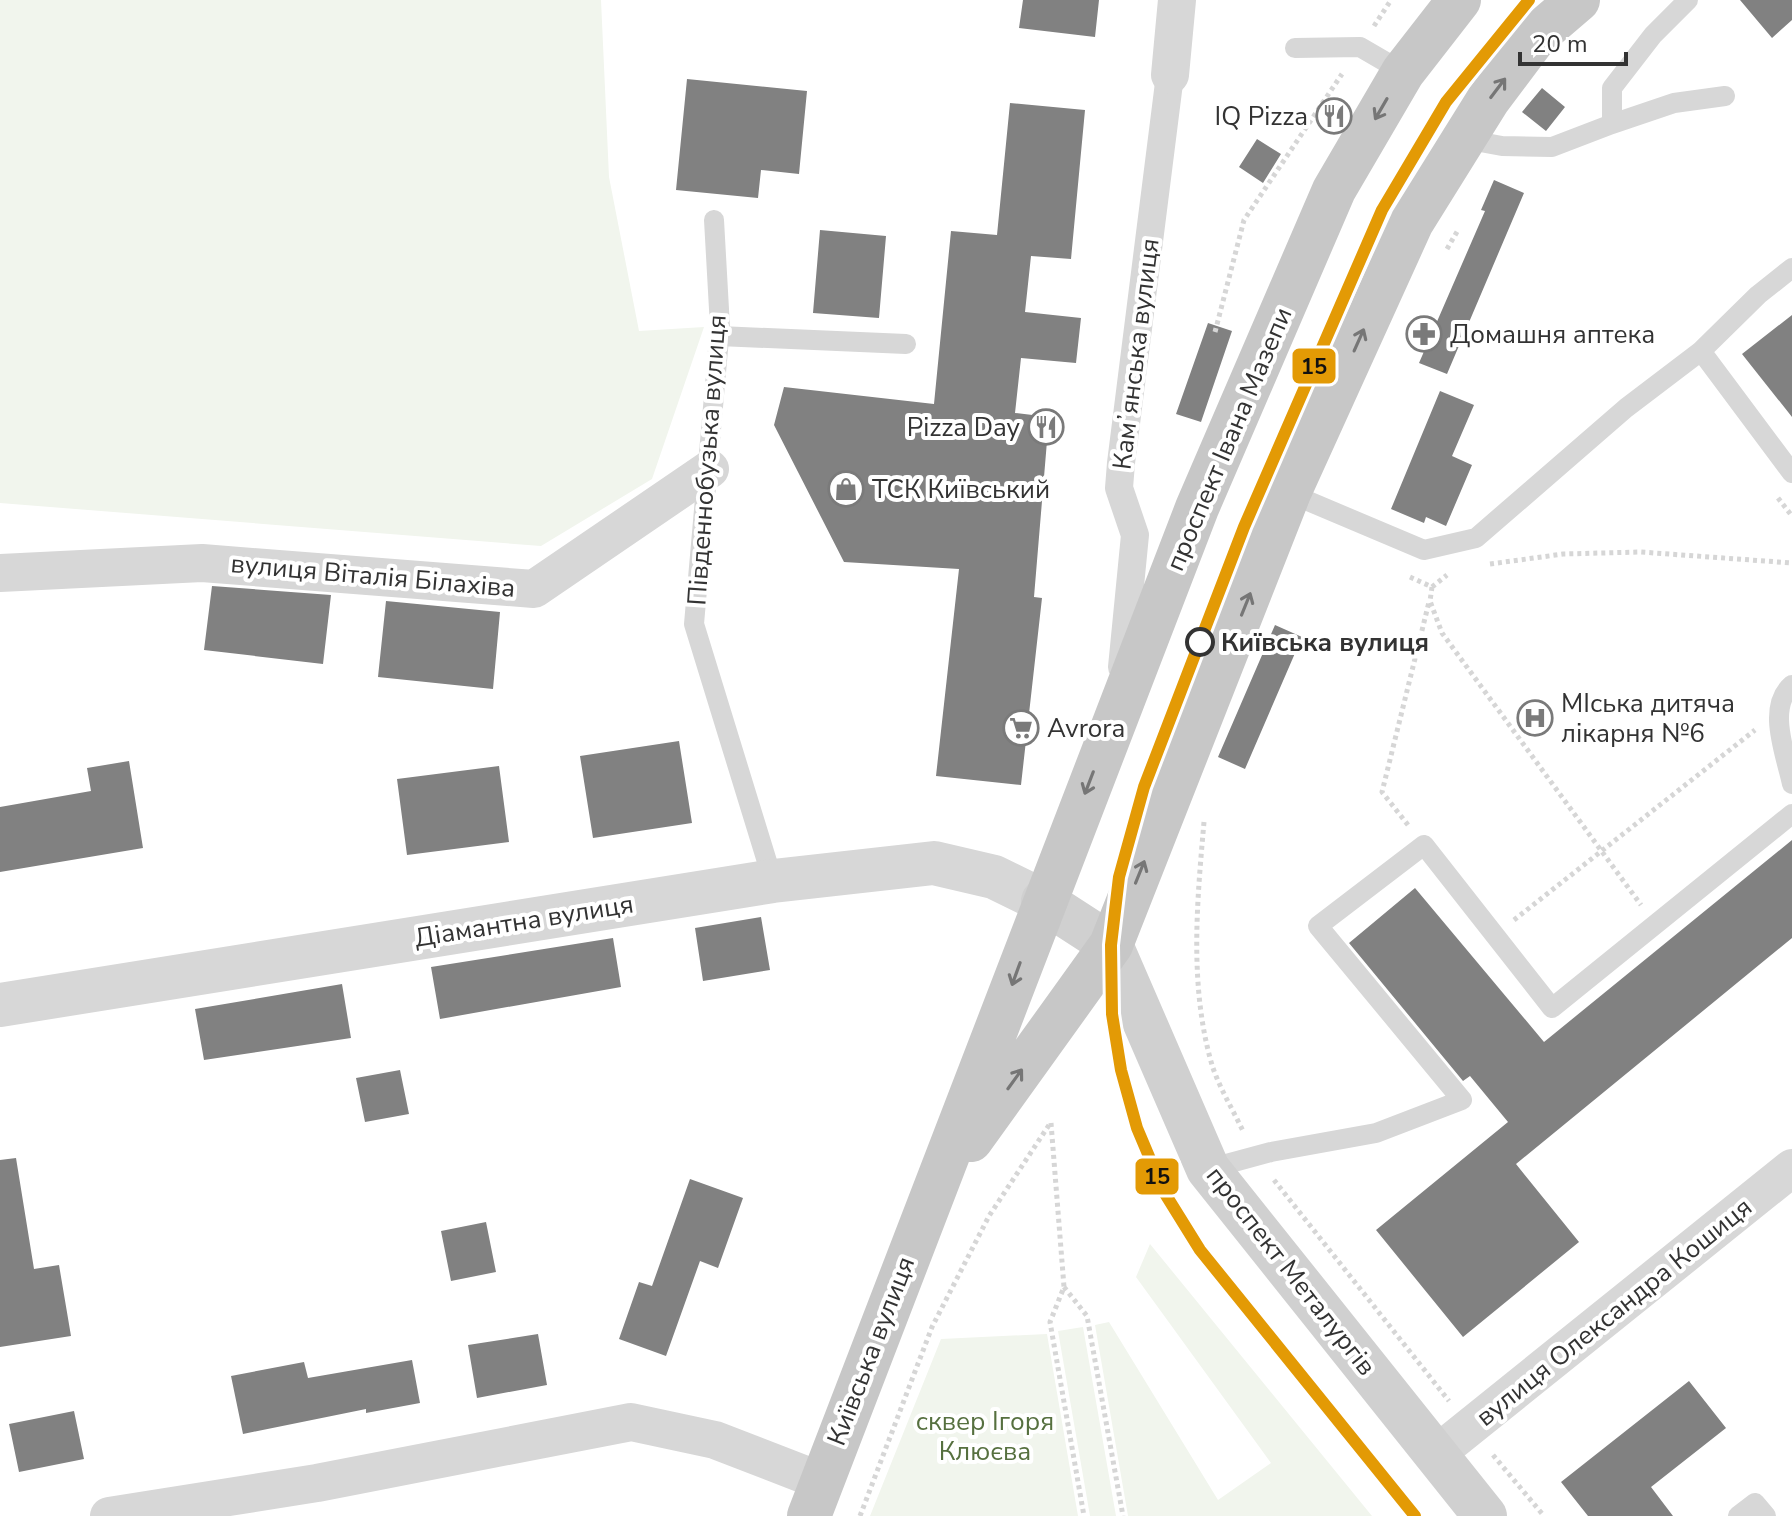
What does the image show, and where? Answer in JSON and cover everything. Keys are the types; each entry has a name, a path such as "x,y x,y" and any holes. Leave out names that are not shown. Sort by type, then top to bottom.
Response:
{"highway":[{"name":"проспект Івана Мазепи","path":"1043,901 1197,508 1334,190 1403,72 1459,0"},
{"path":"1111,945 1289,493 1412,222 1464,139 1536,36 1578,0"},
{"name":"Київська вулиця","path":"815,1499 876,1334 937,1187 1043,901"},
{"name":"Київська вулиця","path":"937,1187 1111,945"}],"main road":[{"path":"1043,901 1111,945"},
{"name":"проспект Металургів","path":"1111,945 1208,1169 1485,1516"}],"street":[{"name":"Камʼянська вулиця","path":"1119,706 1135,535 1119,488 1121,463 1177,0"},
{"name":"вулиця Віталія Білахіва","path":"0,573 202,563 534,589 710,469"},
{"name":"Діамантна вулиця","path":"0,1005 773,881 934,863 994,877 1043,901"},
{"name":"вулиця Олександра Кошиця","path":"1435,1455 1792,1168"},
{"path":"109,1516 317,1483 631,1422 715,1440 815,1499"}],"lane":[{"path":"1612,124 1612,88 1653,35 1688,0"},
{"path":"1295,48 1360,47 1403,72"},
{"path":"1464,139 1502,146 1552,147 1674,103 1725,96"},
{"name":"Південнобузька вулиця","path":"714,220 719,336 710,469 694,624 773,881"},
{"path":"1289,493 1424,550 1476,538 1517,506 1626,408 1701,351 1758,295 1792,268"},
{"path":"719,336 906,344"},
{"path":"1701,351 1792,473"},
{"path":"1792,685 1785,691 1778,722 1792,784"},
{"path":"1208,1169 1255,1156 1376,1133 1462,1100 1318,926 1424,845 1552,1008 1792,814"},
{"path":"1738,1516 1755,1503 1766,1516"}],"path":[{"path":"1215,332 1244,220 1391,0"},
{"path":"1444,253 1460,226"},
{"path":"1773,492 1792,516"},
{"path":"1494,552 1484,562 1563,554 1641,552 1792,563"},
{"path":"1424,845 1382,792 1432,587 1453,570"},
{"path":"1406,575 1432,587"},
{"path":"1430,601 1442,633 1655,924"},
{"path":"1495,935 1768,719 1778,722"},
{"path":"1204,820 1196,917 1199,997 1213,1066 1255,1156 1544,1516"},
{"path":"860,1516 932,1327 989,1216 1051,1122 1064,1287 1050,1322 1084,1516"},
{"path":"1064,1287 1087,1316 1123,1516"}],"green space":[{"path":"0,0 601,0 609,177 639,331 704,327 652,479 541,546 0,503"},
{"name":"сквер Ігоря Клюєва","path":"1150,1244 1372,1516 1128,1516 1095,1325 1109,1322 1218,1500 1271,1463 1136,1277"},
{"path":"1083,1327 1116,1516 1090,1516 1058,1331"},
{"name":"сквер Ігоря Клюєва","path":"1047,1334 1078,1516 870,1516 941,1339"}],"building":[{"path":"1023,0 1099,0 1095,37 1019,28"},
{"path":"1740,0 1792,0 1792,20 1772,38"},
{"path":"687,79 807,91 799,174 761,170 758,198 676,190"},
{"path":"1542,88 1565,107 1546,131 1522,112"},
{"path":"1010,103 1085,110 1071,259 1031,256 1025,312 1081,318 1076,363 1021,358 1015,413 1049,417 1034,597 1042,598 1021,785 936,776 959,569 844,562 774,425 784,387 934,404 951,231 997,235"},
{"path":"1257,139 1281,154 1263,183 1239,167"},
{"path":"1494,180 1524,193 1447,374 1419,363 1485,211 1481,210"},
{"path":"820,230 886,236 879,318 813,313"},
{"path":"1792,315 1792,417 1742,354"},
{"path":"1208,323 1232,331 1201,422 1176,414"},
{"path":"1440,391 1474,405 1452,456 1472,465 1446,526 1426,517 1424,523 1391,509"},
{"path":"212,586 331,595 323,664 204,650"},
{"path":"386,601 500,612 493,689 378,677"},
{"path":"1275,625 1302,637 1245,769 1218,757"},
{"path":"679,741 692,823 593,838 580,756"},
{"path":"129,761 143,848 0,872 0,807 91,791 87,768"},
{"path":"499,766 509,842 407,855 397,779"},
{"path":"1792,840 1792,938 1516,1164 1579,1242 1463,1337 1376,1230 1508,1122 1470,1076 1463,1081 1349,943 1415,888 1544,1042"},
{"path":"761,917 770,970 703,981 695,928"},
{"path":"613,938 621,987 440,1019 431,967"},
{"path":"342,984 351,1038 204,1060 195,1009"},
{"path":"400,1070 409,1114 365,1122 356,1078"},
{"path":"16,1158 34,1269 59,1265 71,1336 0,1347 0,1160"},
{"path":"690,1179 743,1198 718,1268 700,1261 666,1356 619,1339 639,1282 652,1286"},
{"path":"486,1222 496,1272 451,1281 441,1231"},
{"path":"538,1334 547,1385 477,1398 468,1345"},
{"path":"412,1360 420,1403 366,1413 366,1409 243,1434 231,1376 304,1362 308,1378"},
{"path":"1689,1381 1726,1428 1651,1487 1673,1516 1588,1516 1561,1482"},
{"path":"74,1411 84,1459 19,1472 9,1424"}],"transit line":[{"name":"15","path":"1415,1516 1200,1250 1164,1192 1137,1128 1121,1070 1112,1014 1111,945 1119,877 1144,787 1244,527 1382,210 1446,102 1529,0"}],"place":[{"name":"IQ Pizza","path":"1334,116"},
{"name":"Домашня аптека","path":"1424,334"},
{"name":"Pizza Day","path":"1046,427"},
{"name":"ТСК Київський","path":"846,489"},
{"name":"Київська вулиця","path":"1200,642"},
{"name":"МІська дитяча лікарня №6","path":"1535,718"},
{"name":"Avrora","path":"1021,728"}]}
